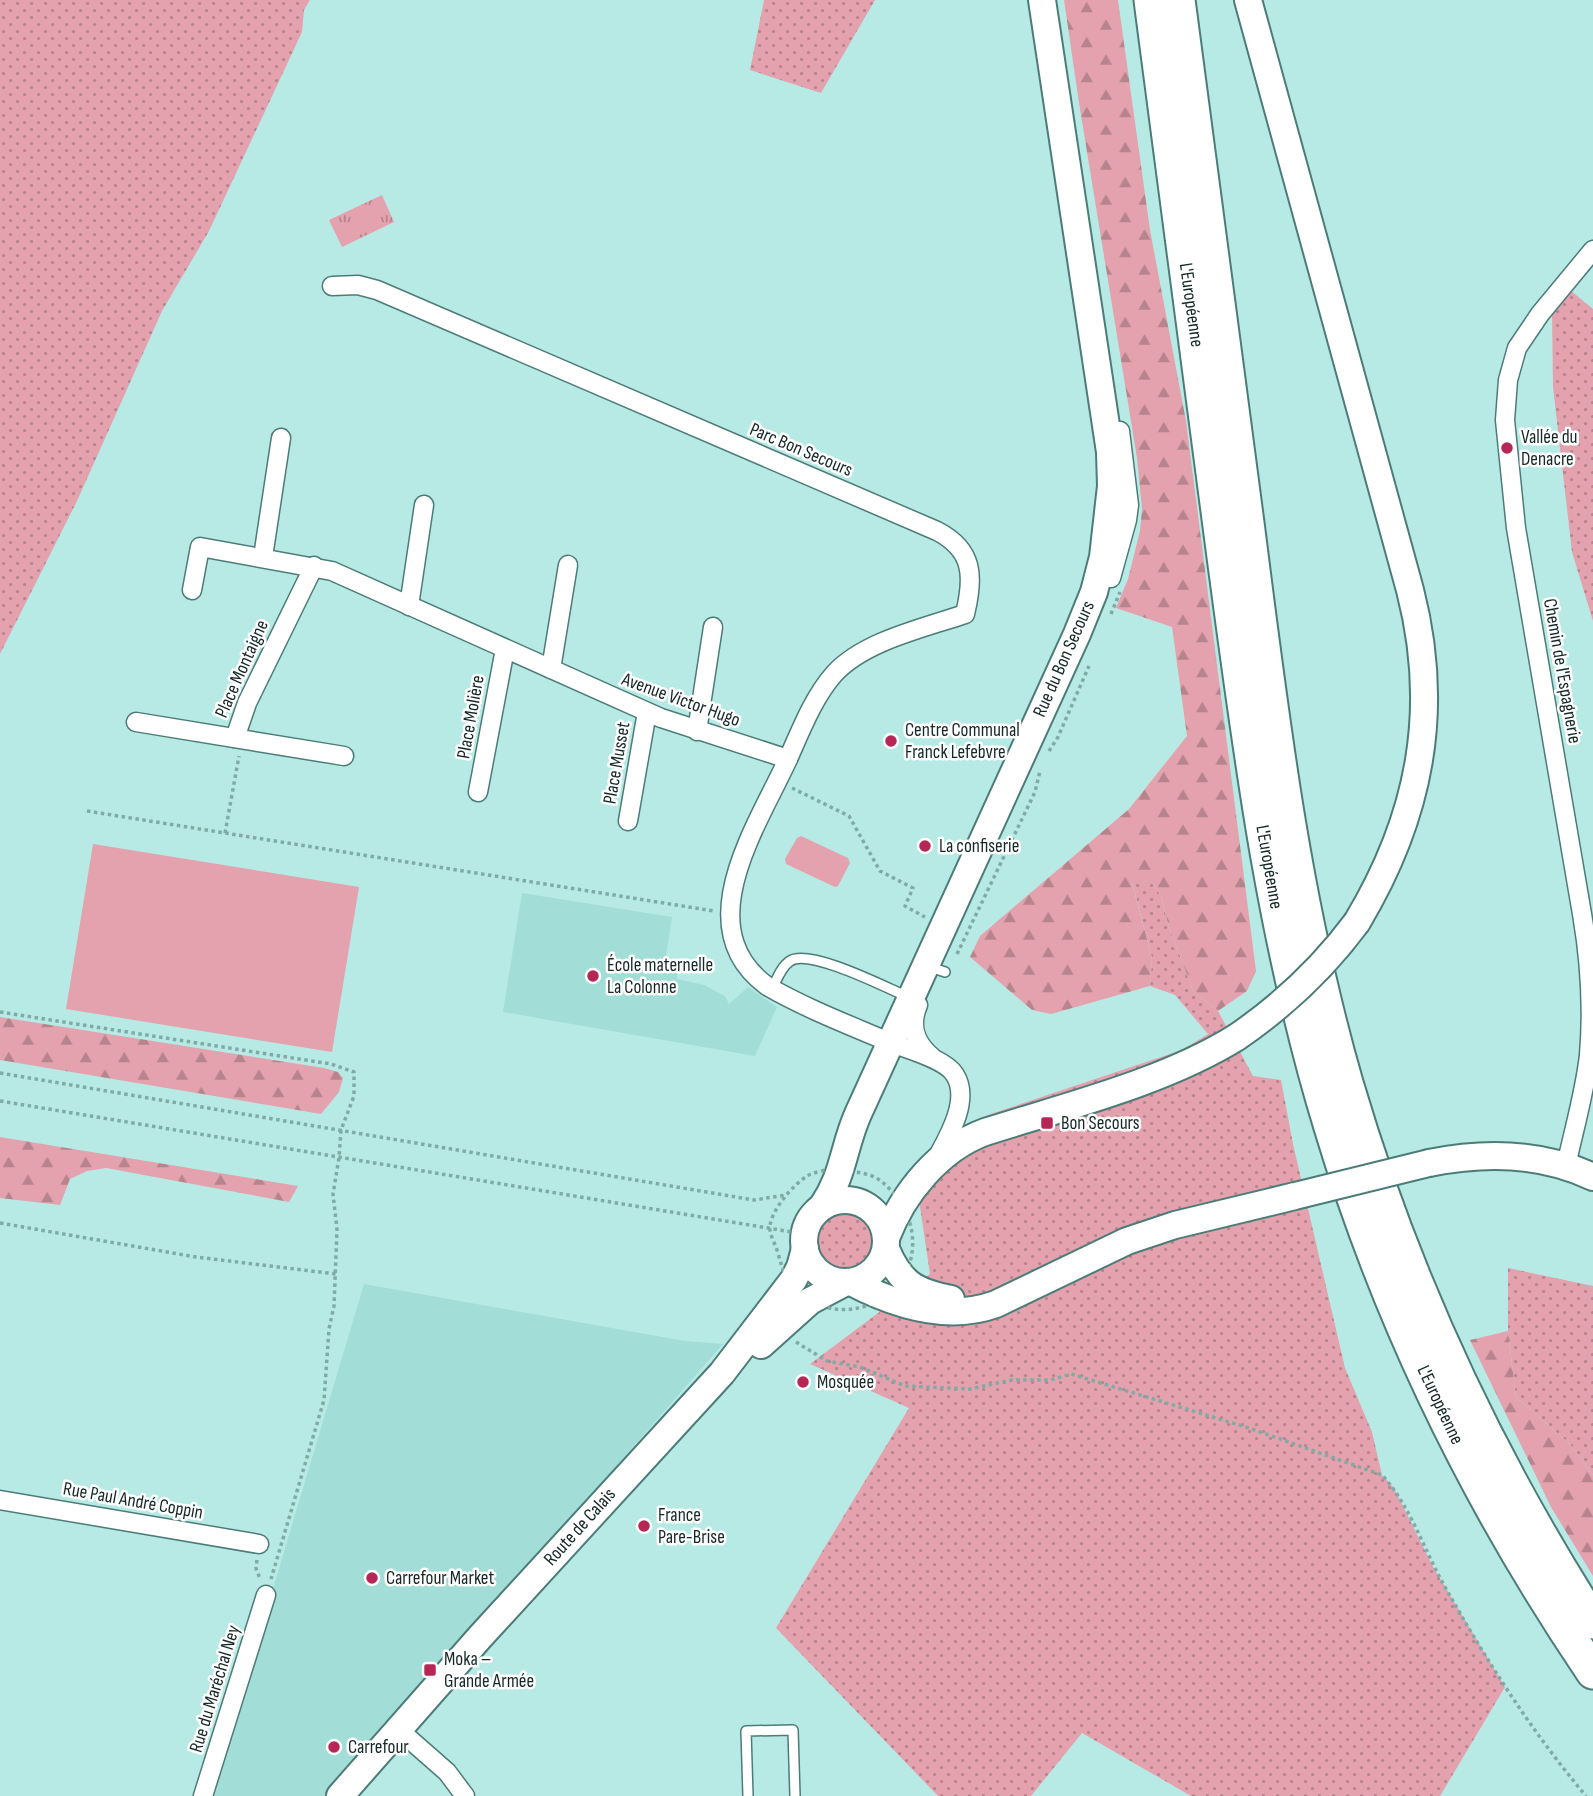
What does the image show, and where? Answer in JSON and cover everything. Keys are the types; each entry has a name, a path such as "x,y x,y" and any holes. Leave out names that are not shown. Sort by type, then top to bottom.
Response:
{"highway":[{"name":"L'Européenne","path":"1151,0 1253,772 1279,924 1306,1038 1353,1195 1418,1359 1493,1508 1593,1672"},
{"name":"L'Européenne","path":"1178,0 1276,744 1292,843 1318,971 1347,1086 1404,1253 1458,1382 1508,1480 1593,1622"},
{"path":"1193,0 1212,257"}],"main road":[{"name":"Rue du Bon Secours","path":"822,1207 836,1187 850,1132 891,1042 935,969 944,925 1089,605 1118,510 1111,477 1052,27 1042,0"},
{"path":"848,1282 872,1272 882,1260 898,1210 952,1149 975,1136 1169,1072 1206,1055 1272,1013 1305,984 1357,922 1396,849 1411,802 1423,725 1425,678 1422,647 1406,577 1248,0"},
{"path":"1037,1283 988,1298 950,1299 925,1293 896,1272 878,1216 863,1205 845,1200 822,1207 811,1219 805,1242 809,1262 820,1275 832,1280 848,1282 892,1301 943,1311 973,1310 989,1307 1112,1247 1175,1225 1429,1163 1476,1156 1504,1156 1566,1166 1593,1177"},
{"name":"Route de Calais","path":"360,1796 404,1734 722,1373 794,1279 800,1267 805,1242"},
{"name":"Route de Calais","path":"340,1796 404,1734 765,1341 816,1296 848,1282"}],"street":[{"name":"Rue du Bon Secours","path":"1052,27 1054,0"},
{"name":"Chemin de l'Espagnerie","path":"1566,1166 1589,1056 1590,975 1516,528 1505,420 1508,380 1517,348 1535,320 1593,250"},
{"name":"Parc Bon Secours","path":"332,286 358,285 388,295 937,531 954,542 965,556 970,573 970,593 965,614 883,642 842,666 822,690 788,759"},
{"path":"263,557 281,438"},
{"path":"409,606 424,505"},
{"name":"Rue du Bon Secours","path":"935,969 994,845 1110,581 1118,510"},
{"name":"Avenue Victor Hugo","path":"192,590 200,547 314,566 341,574 647,712 697,731 788,759"},
{"path":"551,669 568,565"},
{"name":"Place Montaigne","path":"136,722 238,738 247,703 314,566"},
{"path":"697,731 713,626"},
{"name":"Place Molière","path":"478,792 505,649"},
{"name":"Place Musset","path":"628,821 647,712"},
{"path":"238,738 344,756"},
{"path":"788,759 737,869 731,893 733,935 741,954 760,980 772,989 938,1062"},
{"name":"Rue du Bon Secours","path":"915,999 914,1032 923,1048 955,1074 960,1101 951,1131 929,1172"},
{"name":"Rue Paul André Coppin","path":"0,1500 260,1544"},
{"name":"Rue du Maréchal Ney","path":"203,1796 266,1595"},
{"path":"404,1734 453,1779 465,1796"}],"lane":[{"path":"772,989 789,961 808,957 915,999"},
{"path":"748,1796 746,1731 793,1730 795,1796"}],"path":[{"path":"225,833 238,738"},
{"path":"778,780 849,816 880,871 913,888 905,906 944,925"},
{"path":"87,811 730,914"},
{"path":"935,969 964,943 991,886"},
{"path":"0,1012 331,1064 354,1072 354,1096 341,1130 333,1194 337,1229 336,1274 324,1400 266,1595"},
{"path":"0,1073 754,1200 786,1195"},
{"path":"0,1101 769,1228 805,1242"},
{"path":"769,1228 786,1195 809,1175 829,1169"},
{"path":"0,1223 196,1257 336,1274"},
{"path":"793,1341 827,1361 860,1367 905,1386 970,1389 1012,1380 1051,1380 1070,1374 1249,1428 1382,1475 1394,1488 1432,1565 1505,1687 1560,1765 1586,1796"},
{"path":"260,1544 256,1568 266,1595"}],"shaded area":[{"name":"École maternelle La Colonne","path":"522,893 672,917 664,969 677,972 677,979 704,985 725,996 729,1004 748,987 777,1007 755,1056 503,1012"},
{"path":"364,1284 685,1341 723,1344 328,1796 211,1796"}],"green space":[{"path":"0,0 310,0 304,10 302,32 209,231 162,311 77,501 0,654"},
{"path":"764,0 875,0 821,93 750,70"},
{"path":"1064,0 1118,0 1150,230 1186,421 1256,971 1247,991 1218,1011 1193,991 1168,924 1161,896 1151,881 1132,883 1152,958 1150,986 1051,1014 1032,1010 970,957 980,936 1129,809 1187,736 1172,627 1116,608 1128,579 1140,531 1142,509 1137,458"},
{"path":"382,195 394,222 342,247 329,220"},
{"path":"1570,290 1593,309 1593,621 1572,552 1553,387 1552,311"},
{"path":"801,836 848,858 850,863 838,886 786,864 785,859 797,838"},
{"path":"93,844 359,887 332,1052 66,1009"},
{"path":"1151,881 1161,896 1168,924 1193,991 1218,1011 1253,1076 1281,1080 1293,1144 1345,1368 1372,1432 1382,1475 1394,1488 1432,1565 1505,1687 1440,1796 1191,1796 1082,1733 1031,1796 938,1796 776,1628 909,1408 810,1364 930,1274 919,1200 960,1134 982,1117 1182,1050 1208,1034 1175,995 1150,986 1152,958 1132,882"},
{"path":"0,1017 324,1068 338,1072 343,1078 339,1092 321,1114 0,1060"},
{"path":"0,1137 298,1186 289,1202 106,1168 87,1171 70,1179 60,1205 0,1198"},
{"path":"845,1211 862,1216 870,1224 875,1241 870,1258 862,1266 845,1271 828,1266 820,1258 815,1241 820,1224 828,1216"},
{"path":"1508,1268 1593,1286 1593,1475 1570,1444 1516,1397 1508,1331"},
{"path":"1508,1331 1516,1397 1570,1444 1593,1475 1593,1576 1551,1507 1470,1340"}],"place":[{"name":"Vallée du Denacre","path":"1507,448"},
{"name":"Centre Communal Franck Lefebvre","path":"891,741"},
{"name":"La confiserie","path":"925,846"},
{"name":"École maternelle La Colonne","path":"593,976"},
{"name":"Bon Secours","path":"1047,1123"},
{"name":"Mosquée","path":"803,1382"},
{"name":"France Pare-Brise","path":"644,1526"},
{"name":"Carrefour Market","path":"372,1578"},
{"name":"Moka – Grande Armée","path":"430,1670"},
{"name":"Carrefour","path":"334,1747"}]}
